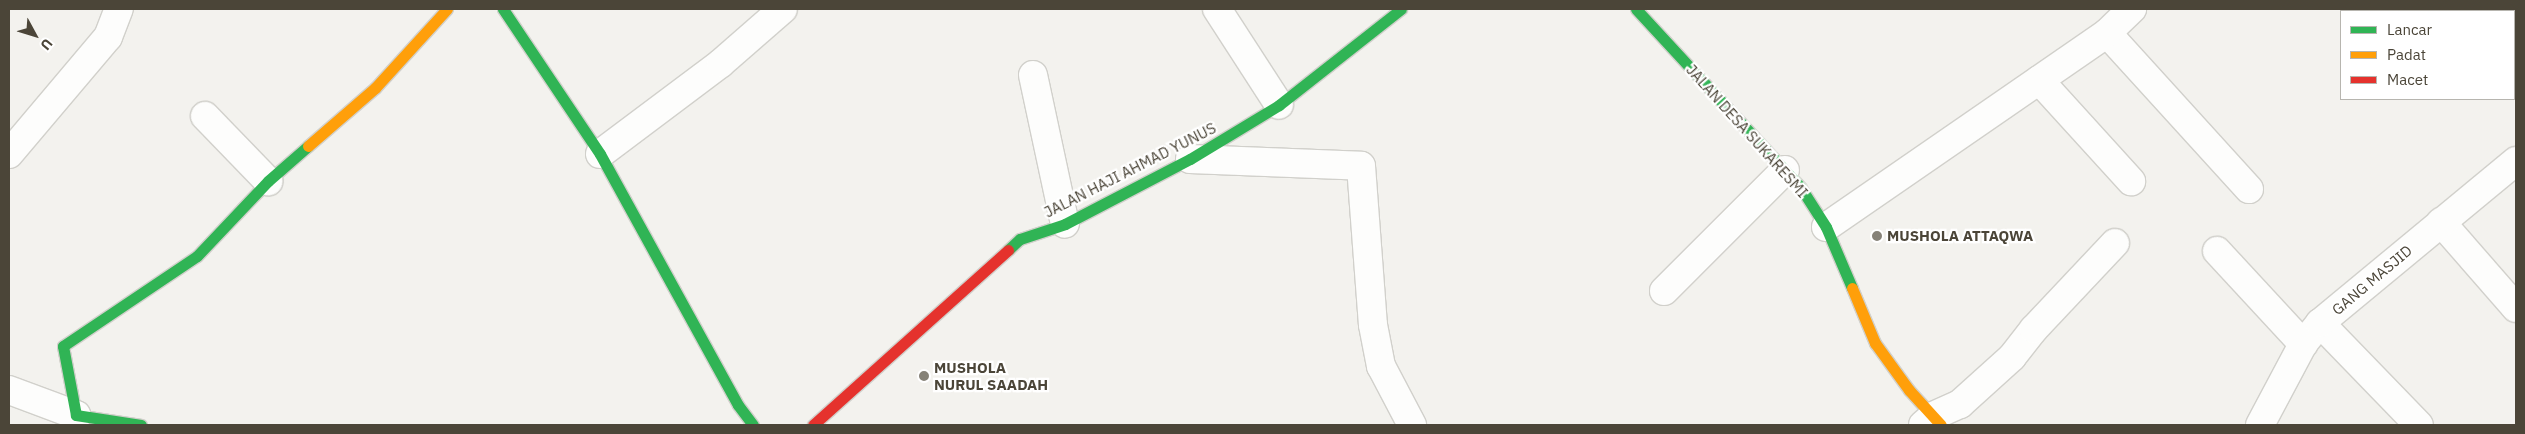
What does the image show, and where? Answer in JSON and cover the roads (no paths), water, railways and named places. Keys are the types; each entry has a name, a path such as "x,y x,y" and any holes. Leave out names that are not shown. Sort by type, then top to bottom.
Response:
{"street":[{"path":"9,154 108,36 119,9"},
{"path":"75,420 63,346 197,256 268,181 375,88 448,9"},
{"path":"503,9 600,154 738,405 753,425"},
{"path":"600,154 721,62 782,9"},
{"path":"1217,9 1279,105"},
{"name":"JALAN HAJI AHMAD YUNUS","path":"813,425 1020,239 1065,224 1190,159 1279,105 1401,9"},
{"name":"JALAN DESA SUKARESMI","path":"1636,9 1801,188 1826,227 1874,343 1932,422"},
{"path":"1826,227 2107,33 2132,9"},
{"path":"2107,33 2249,189"},
{"path":"1033,75 1065,224"},
{"path":"2039,80 2130,181"},
{"path":"205,116 268,181"},
{"path":"1190,159 1361,166 1374,325 1381,366 1412,425"},
{"name":"GANG MASJID","path":"2260,425 2302,344 2320,323 2516,161"},
{"path":"1664,291 1785,170"},
{"path":"2441,222 2516,308"},
{"path":"1932,422 1960,404 2012,357 2034,329 2115,243"},
{"path":"2217,250 2302,344"},
{"path":"2320,323 2419,425"},
{"path":"9,390 75,420 141,425"}],"place":[{"name":"MUSHOLA ATTAQWA","path":"1877,236"},
{"name":"MUSHOLA NURUL SAADAH","path":"924,376"}]}
